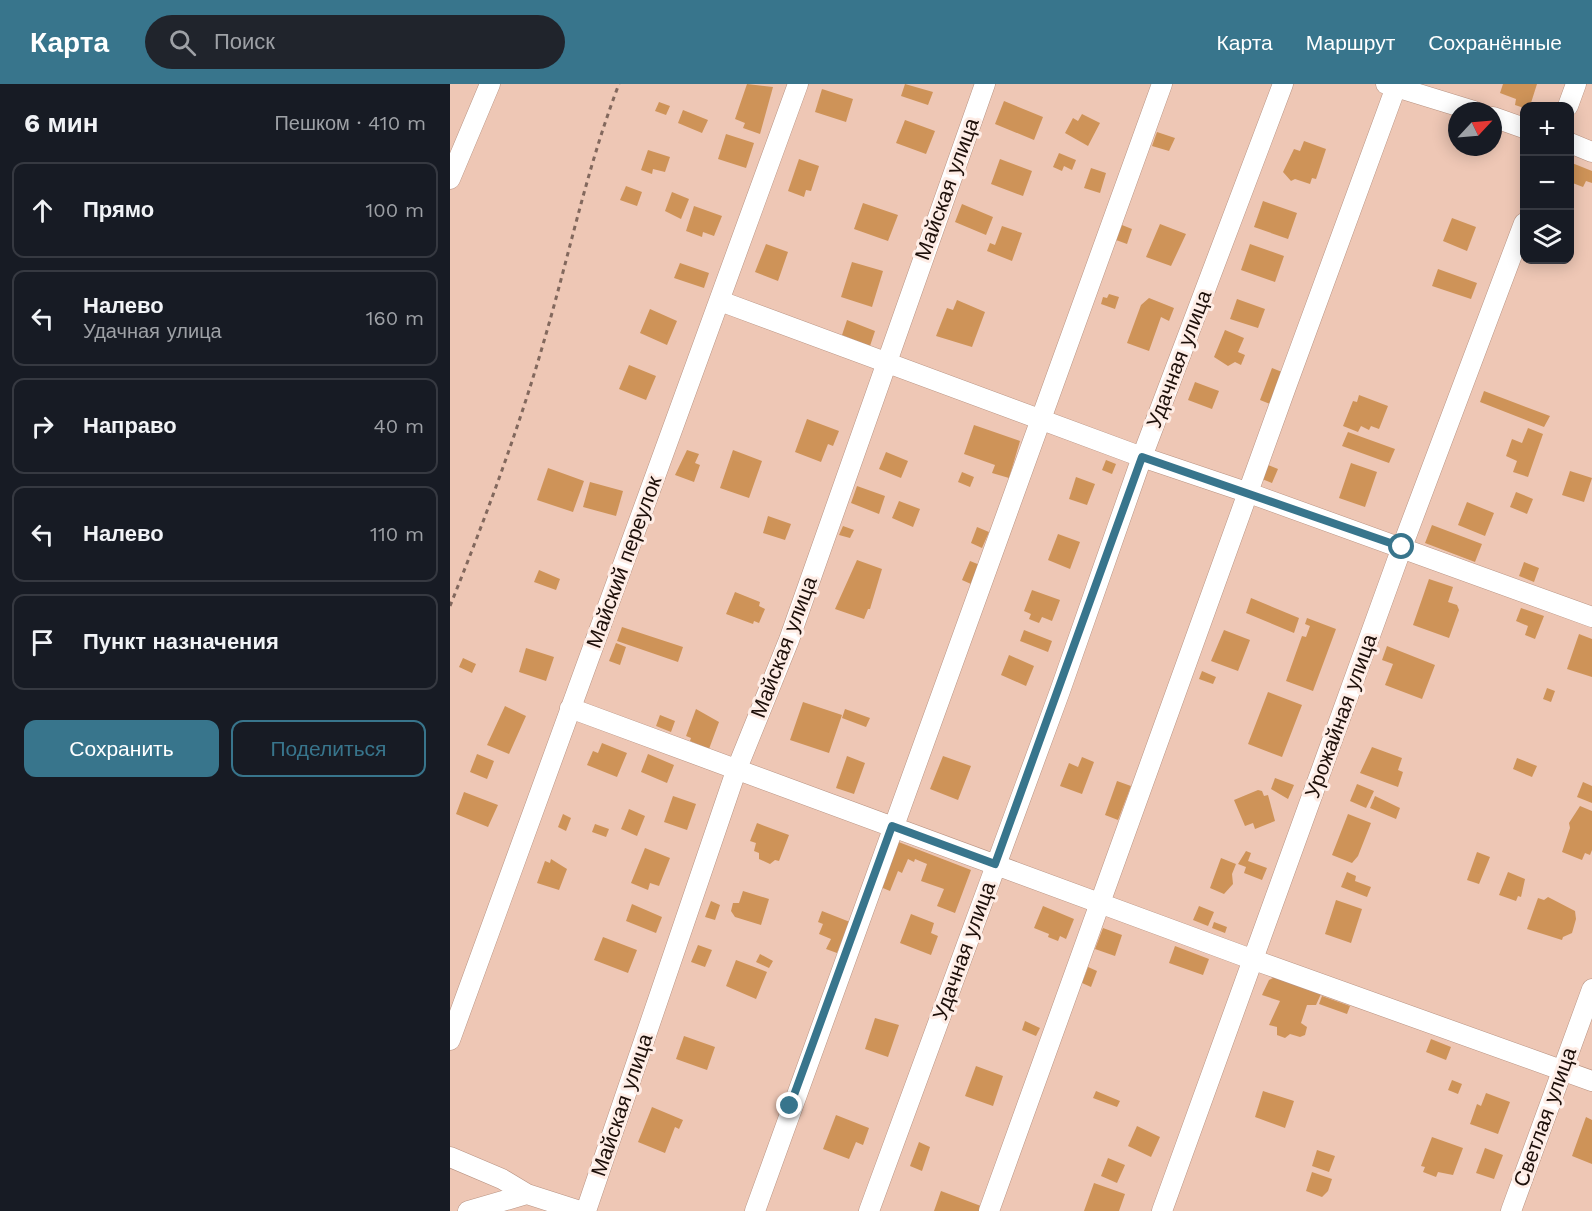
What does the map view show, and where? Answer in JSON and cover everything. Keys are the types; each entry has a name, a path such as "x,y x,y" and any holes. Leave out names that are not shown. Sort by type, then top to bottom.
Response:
{"street":[{"path":"450,179 490,84"},
{"name":"Майский переулок","path":"450,1040 798,84"},
{"name":"Майская улица","path":"586,1211 736,771 789,640 985,84"},
{"path":"754,1211 1162,84"},
{"name":"Удачная улица","path":"869,1211 1142,457 1283,84"},
{"path":"1569,102 1576,84"},
{"path":"989,1211 1158,745 1193,640 1249,493 1393,85 1448,103"},
{"path":"1502,120 1520,127"},
{"path":"1574,145 1592,152"},
{"name":"Урожайная улица","path":"1162,1211 1402,547 1520,234"},
{"path":"720,301 1142,457 1402,547 1592,617"},
{"path":"570,708 736,771 1592,1082"},
{"name":"Светлая улица","path":"1511,1211 1592,989"},
{"path":"450,1158 502,1179 527,1194 580,1211"},
{"path":"468,1211 527,1194"}],"path":[{"path":"450,606 490,504 525,403 593,161 619,84"}],"building":[{"path":"747,84 773,87 760,134 743,128 745,123 735,119"},
{"path":"905,84 933,92 928,105 901,96"},
{"path":"1503,84 1537,84 1531,102 1520,102 1520,107 1515,105 1516,99 1500,93"},
{"path":"822,89 853,99 846,122 815,112"},
{"path":"1004,101 1043,117 1034,140 995,124"},
{"path":"659,102 670,106 666,115 655,111"},
{"path":"683,110 708,120 702,133 678,123"},
{"path":"1082,114 1100,123 1088,146 1065,133 1073,118 1078,121"},
{"path":"905,120 935,131 926,154 896,143"},
{"path":"1157,132 1175,138 1169,151 1152,146"},
{"path":"726,134 754,143 746,168 718,159"},
{"path":"1304,141 1326,149 1316,179 1312,178 1310,184 1295,179 1291,181 1283,172 1294,149 1300,151"},
{"path":"648,150 670,157 665,172 653,169 652,174 641,170"},
{"path":"1059,153 1076,160 1072,170 1064,166 1062,171 1053,167"},
{"path":"799,159 819,166 811,191 806,190 804,197 788,191"},
{"path":"1000,159 1032,171 1023,196 991,184"},
{"path":"1574,164 1592,171 1592,183 1586,181 1583,187 1574,184"},
{"path":"1091,168 1106,173 1100,193 1084,188"},
{"path":"626,186 642,192 637,206 620,200"},
{"path":"672,192 689,199 681,219 665,211"},
{"path":"1263,201 1297,213 1288,239 1254,227"},
{"path":"863,203 898,215 888,241 854,229"},
{"path":"962,204 993,217 986,235 955,222"},
{"path":"694,206 722,216 714,236 703,232 702,237 686,231"},
{"path":"1452,218 1476,227 1467,251 1443,241"},
{"path":"1160,224 1186,234 1171,266 1146,257"},
{"path":"1122,225 1132,229 1127,244 1116,240"},
{"path":"1002,226 1022,233 1012,261 987,251 990,243 995,245"},
{"path":"766,244 788,252 778,281 755,272"},
{"path":"1250,244 1284,256 1275,282 1241,270"},
{"path":"852,262 883,271 872,307 841,297"},
{"path":"680,263 709,273 704,288 674,278"},
{"path":"1438,269 1477,283 1471,299 1432,286"},
{"path":"1109,294 1119,297 1115,309 1101,304 1103,297 1107,298"},
{"path":"1149,298 1174,308 1169,321 1161,317 1149,351 1127,343 1141,305"},
{"path":"1237,299 1265,309 1258,328 1230,319"},
{"path":"957,300 985,312 972,347 936,336 947,308 953,310"},
{"path":"650,309 677,321 667,345 640,333"},
{"path":"847,320 875,331 870,346 842,335"},
{"path":"1225,330 1244,338 1238,352 1245,355 1241,365 1235,362 1228,366 1214,357"},
{"path":"629,365 656,376 646,400 619,389"},
{"path":"1272,368 1282,372 1270,404 1260,400"},
{"path":"1195,382 1219,391 1212,409 1188,400"},
{"path":"1484,391 1550,416 1544,427 1480,402"},
{"path":"1359,395 1388,406 1379,429 1371,426 1369,430 1361,426 1358,432 1343,426 1353,401 1357,402"},
{"path":"807,419 839,431 833,446 828,444 821,462 795,452"},
{"path":"974,425 1020,441 1009,478 992,473 995,465 964,454"},
{"path":"1528,428 1543,434 1528,477 1513,472 1517,461 1506,456 1512,439 1522,443"},
{"path":"1348,432 1395,449 1389,463 1342,446"},
{"path":"687,450 699,454 695,463 700,465 694,482 675,475"},
{"path":"733,450 762,461 749,498 720,488"},
{"path":"886,452 908,461 901,478 879,469"},
{"path":"1106,460 1116,464 1112,474 1102,470"},
{"path":"1351,463 1377,472 1365,507 1339,498"},
{"path":"1268,465 1278,469 1272,483 1262,479"},
{"path":"548,468 584,481 573,512 537,500"},
{"path":"1570,471 1592,478 1584,502 1562,495"},
{"path":"962,472 974,477 970,487 958,482"},
{"path":"1076,477 1095,484 1087,505 1069,499"},
{"path":"590,482 623,491 616,516 583,507"},
{"path":"857,486 885,496 879,514 851,503"},
{"path":"1516,492 1533,499 1527,514 1510,507"},
{"path":"899,501 920,509 913,527 892,518"},
{"path":"1467,502 1494,513 1485,536 1458,525"},
{"path":"768,516 791,524 785,540 763,533"},
{"path":"1432,525 1482,544 1475,562 1425,543"},
{"path":"843,526 854,530 850,538 839,535"},
{"path":"977,527 989,532 982,548 971,543"},
{"path":"1058,534 1080,542 1070,569 1048,560"},
{"path":"857,560 882,569 870,609 864,619 835,609"},
{"path":"970,561 980,565 971,584 962,580"},
{"path":"1524,562 1539,568 1534,582 1519,576"},
{"path":"539,570 560,579 556,590 534,582"},
{"path":"1429,579 1453,587 1448,602 1457,605 1459,610 1449,638 1413,625"},
{"path":"1032,590 1060,600 1052,621 1042,617 1039,623 1029,619 1031,614 1024,611"},
{"path":"735,592 760,602 759,606 765,609 759,623 754,621 753,624 726,614"},
{"path":"1251,598 1299,618 1294,633 1246,613"},
{"path":"1521,608 1544,616 1535,639 1525,635 1528,626 1516,621"},
{"path":"1307,618 1336,629 1313,691 1286,681 1302,636 1306,637 1310,626 1305,624"},
{"path":"622,627 683,647 678,662 617,641"},
{"path":"1024,630 1052,641 1048,652 1020,641"},
{"path":"1224,630 1250,640 1238,671 1211,661"},
{"path":"1579,634 1592,639 1592,677 1567,669"},
{"path":"616,643 626,647 620,665 609,661"},
{"path":"1387,646 1435,665 1422,699 1385,685 1393,664 1382,660"},
{"path":"526,648 554,657 546,681 519,672"},
{"path":"1009,655 1034,666 1026,686 1001,675"},
{"path":"463,658 476,664 472,673 459,667"},
{"path":"1202,671 1216,677 1213,684 1199,679"},
{"path":"1547,688 1555,691 1551,702 1543,699"},
{"path":"1268,692 1302,705 1282,757 1248,744"},
{"path":"803,702 842,715 829,753 790,740"},
{"path":"505,706 526,716 509,754 487,745"},
{"path":"696,709 719,722 709,749 690,741 691,738 686,736"},
{"path":"845,709 870,718 866,727 842,718"},
{"path":"660,715 675,721 671,732 656,726"},
{"path":"602,743 627,753 617,777 587,765 593,751 598,753"},
{"path":"1372,747 1402,758 1398,770 1403,772 1398,787 1360,773"},
{"path":"477,754 494,761 487,779 470,772"},
{"path":"648,754 674,765 667,783 641,772"},
{"path":"847,756 865,763 854,794 836,788"},
{"path":"943,756 971,766 958,800 930,789"},
{"path":"1082,757 1094,762 1082,794 1060,786 1069,763 1078,767"},
{"path":"1517,758 1537,766 1532,777 1513,769"},
{"path":"1275,778 1294,785 1288,799 1271,789"},
{"path":"1117,781 1131,786 1118,820 1105,815"},
{"path":"1583,782 1592,786 1592,803 1577,797"},
{"path":"1357,784 1374,791 1366,808 1350,801"},
{"path":"1258,790 1262,791 1264,796 1268,795 1275,821 1255,829 1253,823 1245,826 1234,800"},
{"path":"464,792 498,805 488,827 456,814"},
{"path":"673,796 696,804 687,830 664,822"},
{"path":"1375,796 1400,808 1396,819 1370,808"},
{"path":"1580,806 1592,811 1592,850 1590,855 1585,853 1582,860 1562,852 1570,828 1569,823"},
{"path":"629,809 645,816 637,836 621,829"},
{"path":"563,814 571,818 566,831 558,827"},
{"path":"1348,814 1371,823 1358,856 1352,863 1332,855"},
{"path":"757,823 789,835 779,861 775,860 770,864 759,859 759,853 754,851 756,843 750,841"},
{"path":"595,824 609,829 606,837 592,832"},
{"path":"896,841 971,870 955,913 937,906 944,889 921,881 927,864 915,859 914,862 908,859 902,873 898,871 890,891 878,886"},
{"path":"645,848 670,858 659,886 650,883 648,890 631,883"},
{"path":"1246,851 1251,853 1248,861 1267,868 1262,880 1244,873 1246,867 1238,864"},
{"path":"1477,852 1490,857 1479,884 1467,880"},
{"path":"1221,858 1236,864 1232,874 1233,884 1224,894 1210,888"},
{"path":"551,859 567,869 559,890 537,883 545,861 550,863"},
{"path":"1347,872 1356,876 1355,881 1371,887 1367,897 1341,887"},
{"path":"1508,872 1525,879 1521,897 1518,896 1516,901 1499,895"},
{"path":"743,891 769,899 761,925 735,917 731,911 733,903 739,903"},
{"path":"1548,897 1575,911 1576,919 1572,933 1563,937 1562,940 1527,929 1538,898 1544,900"},
{"path":"1336,900 1362,909 1351,943 1325,934"},
{"path":"711,901 720,905 715,920 705,917"},
{"path":"632,904 662,917 656,933 626,921"},
{"path":"1043,906 1074,919 1066,939 1060,936 1058,941 1048,937 1049,934 1034,928"},
{"path":"1199,906 1214,912 1208,926 1193,920"},
{"path":"822,911 850,922 837,953 826,949 831,939 819,934 823,924 818,922"},
{"path":"911,914 934,923 931,933 938,936 931,955 900,943"},
{"path":"1214,922 1227,927 1225,933 1212,928"},
{"path":"1103,928 1122,935 1115,956 1095,949"},
{"path":"603,937 637,950 628,973 594,960"},
{"path":"698,945 712,950 705,967 691,962"},
{"path":"1175,946 1209,959 1203,975 1169,963"},
{"path":"760,954 773,961 769,968 756,962"},
{"path":"736,960 767,972 756,999 726,986"},
{"path":"1088,967 1097,971 1091,987 1082,983"},
{"path":"1275,977 1321,994 1316,1005 1307,1005 1301,1023 1307,1027 1305,1035 1300,1037 1290,1034 1285,1038 1277,1035 1277,1027 1269,1025 1280,1001 1262,995 1269,980"},
{"path":"1322,996 1350,1006 1347,1014 1319,1004"},
{"path":"875,1018 899,1025 888,1057 865,1049"},
{"path":"1025,1021 1040,1028 1036,1036 1022,1030"},
{"path":"684,1036 715,1047 707,1070 676,1059"},
{"path":"1431,1039 1451,1047 1446,1060 1426,1052"},
{"path":"976,1066 1003,1076 993,1106 965,1096"},
{"path":"1452,1080 1462,1084 1458,1094 1448,1090"},
{"path":"1096,1091 1120,1101 1117,1107 1093,1098"},
{"path":"1263,1091 1294,1101 1285,1128 1255,1117"},
{"path":"1486,1093 1510,1102 1498,1134 1470,1124 1477,1104 1481,1106"},
{"path":"652,1107 683,1120 679,1129 675,1127 665,1153 638,1142"},
{"path":"836,1115 869,1128 863,1145 856,1142 849,1159 823,1149"},
{"path":"1586,1117 1592,1120 1592,1164 1572,1156"},
{"path":"1137,1126 1160,1137 1151,1157 1128,1146"},
{"path":"1432,1137 1463,1148 1453,1175 1438,1172 1436,1177 1423,1172 1425,1167 1421,1166"},
{"path":"919,1142 930,1147 922,1171 910,1166"},
{"path":"1485,1148 1503,1155 1494,1179 1476,1173"},
{"path":"1317,1150 1335,1156 1329,1172 1312,1166"},
{"path":"1108,1158 1125,1165 1117,1183 1101,1176"},
{"path":"1312,1172 1332,1179 1328,1191 1322,1197 1306,1191"},
{"path":"1094,1183 1125,1194 1119,1211 1084,1211"},
{"path":"941,1191 981,1206 979,1211 934,1211"}],"route":[{"path":"790,1106 892,826 995,864 1060,691 1142,457 1402,547"}]}
